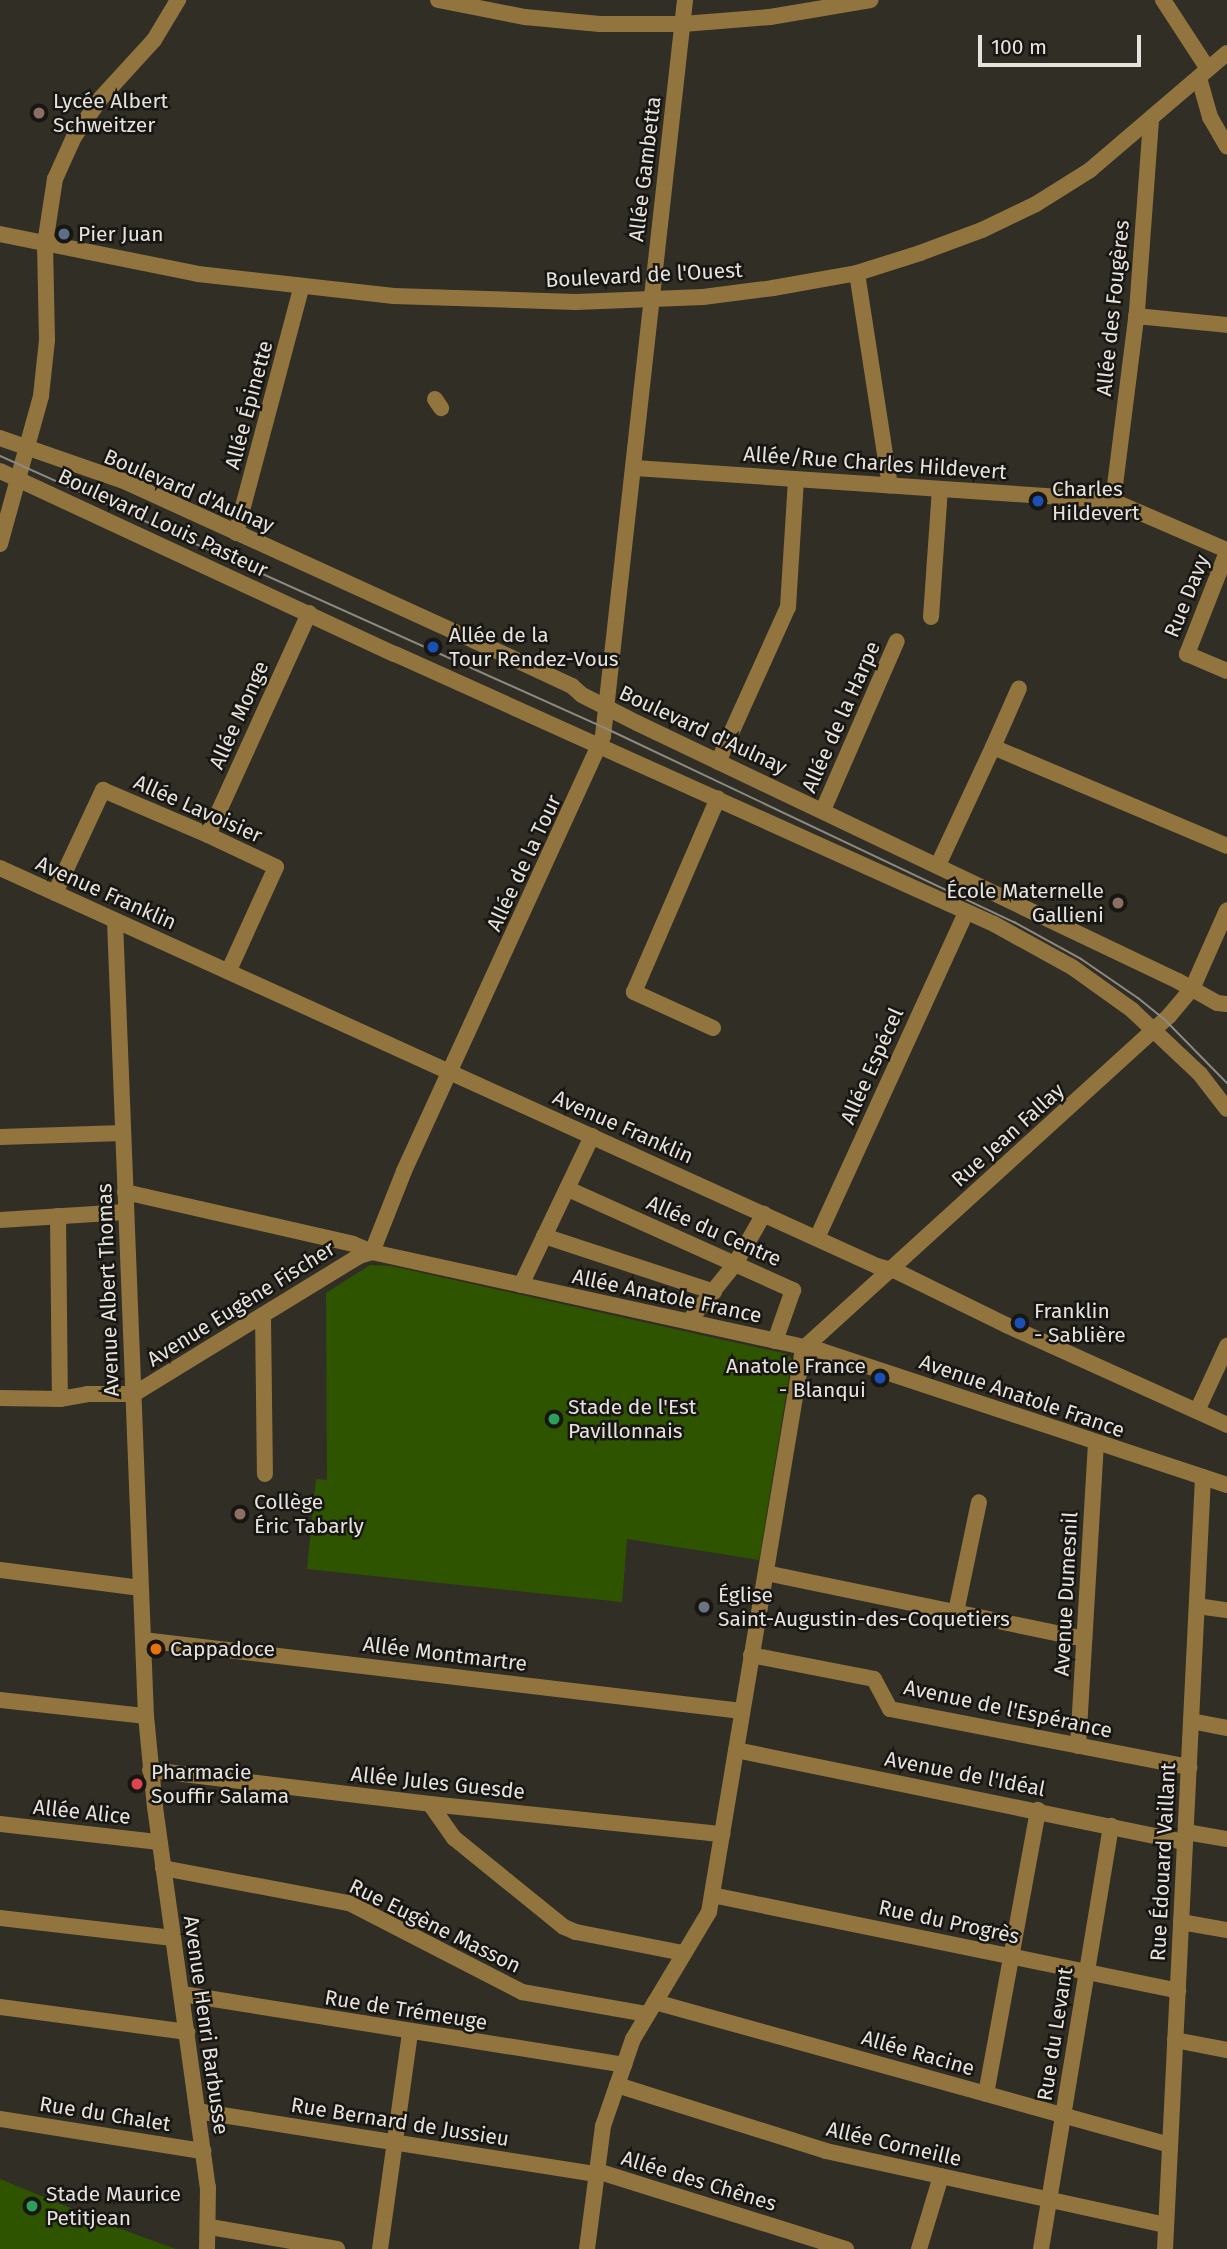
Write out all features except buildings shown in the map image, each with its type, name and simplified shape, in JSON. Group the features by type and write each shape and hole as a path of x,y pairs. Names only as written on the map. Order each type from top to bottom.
{"street":[{"path":"0,544 41,396 47,340 45,244 55,179 74,137 101,98 154,40 178,0"},
{"path":"438,0 476,10 567,22 683,24 770,17 871,0"},
{"name":"Allée Gambetta","path":"635,468 685,0"},
{"path":"1163,0 1203,74 1210,117 1227,148"},
{"name":"Boulevard de l'Ouest","path":"0,234 198,274 301,288 480,301 652,300 773,288 857,273 982,230 1036,204 1090,170 1227,53"},
{"name":"Allée des Fougères","path":"1113,501 1136,316 1151,120"},
{"path":"857,273 890,485"},
{"name":"Allée Épinette","path":"236,533 301,288"},
{"path":"1136,316 1227,325"},
{"name":"Boulevard d'Aulnay","path":"0,438 26,450 126,482 572,686 582,695 608,709 1226,1005"},
{"name":"Allée/Rue Charles Hildevert","path":"635,468 1113,501 1227,551"},
{"name":"Allée de la Tour","path":"372,1252 404,1171 600,745 608,709 635,468"},
{"name":"Boulevard Louis Pasteur","path":"0,471 309,613"},
{"path":"718,762 788,607 796,479"},
{"path":"931,617 940,489"},
{"name":"Rue Davy","path":"1227,551 1187,654 1227,671"},
{"path":"309,613 966,912 1072,967 1154,1030 1200,1074 1227,1109"},
{"name":"Allée Monge","path":"208,835 309,613"},
{"name":"Allée de la Harpe","path":"823,810 897,642"},
{"path":"938,865 1019,688"},
{"path":"993,747 1227,846"},
{"name":"Allée Lavoisier","path":"55,893 103,790 208,835 276,867 229,970"},
{"path":"713,1028 634,992 718,798"},
{"name":"Avenue Franklin","path":"0,868 1227,1425"},
{"name":"Rue Jean Fallay","path":"803,1349 1154,1030 1192,989 1227,910"},
{"name":"Allée Espécel","path":"817,1238 966,912"},
{"name":"Avenue Albert Thomas","path":"115,921 146,1716"},
{"path":"0,1137 123,1133"},
{"path":"521,1285 592,1136"},
{"name":"Allée du Centre","path":"568,1189 793,1290 775,1341"},
{"name":"Allée Anatole France","path":"125,1192 353,1244 372,1252 689,1321 803,1349"},
{"path":"0,1220 126,1212"},
{"path":"689,1321 735,1265 764,1214"},
{"path":"58,1216 60,1399"},
{"path":"544,1236 714,1292"},
{"name":"Avenue Eugène Fischer","path":"134,1394 359,1256 372,1252"},
{"path":"263,1316 265,1474"},
{"path":"1196,1410 1227,1346"},
{"path":"587,2249 603,2126 633,2039 709,1912 803,1349"},
{"name":"Avenue Anatole France","path":"803,1349 822,1351 1096,1444 1227,1485"},
{"path":"0,1398 60,1399 87,1394 134,1394"},
{"name":"Avenue Dumesnil","path":"1078,1746 1096,1444"},
{"name":"Rue Édouard Vaillant","path":"1165,2249 1203,1478"},
{"path":"956,1612 979,1502"},
{"path":"0,1570 141,1588"},
{"path":"766,1573 1084,1639"},
{"path":"1197,1606 1227,1610"},
{"name":"Allée Montmartre","path":"143,1640 742,1711"},
{"name":"Avenue de l'Espérance","path":"751,1655 874,1679 890,1709 1189,1767"},
{"path":"0,1700 146,1716"},
{"name":"Avenue Henri Barbusse","path":"146,1716 159,1842 203,2151 210,2227 207,2249"},
{"path":"1191,1721 1227,1728"},
{"name":"Avenue de l'Idéal","path":"736,1750 1111,1826 1185,1837 1227,1839"},
{"name":"Allée Jules Guesde","path":"150,1770 430,1804 722,1834"},
{"path":"430,1804 454,1838 543,1913 576,1932 683,1953"},
{"path":"986,2094 1038,1810"},
{"name":"Allée Alice","path":"0,1824 159,1842"},
{"name":"Rue du Levant","path":"1041,2249 1111,1826"},
{"name":"Rue Eugène Masson","path":"163,1868 349,1903 522,1992 651,2008"},
{"name":"Rue du Progrès","path":"712,1895 1178,1990"},
{"path":"0,1918 173,1938"},
{"path":"1181,1922 1227,1930"},
{"name":"Rue de Trémeuge","path":"181,1994 410,2033 624,2065"},
{"path":"0,2007 187,2032"},
{"name":"Allée Racine","path":"651,2008 986,2094 1170,2145"},
{"path":"380,2249 410,2033"},
{"path":"1175,2040 1227,2050"},
{"name":"Allée Corneille","path":"617,2085 826,2151 1166,2225"},
{"name":"Rue Bernard de Jussieu","path":"197,2111 596,2172"},
{"name":"Rue du Chalet","path":"0,2119 203,2151"},
{"name":"Allée des Chênes","path":"596,2172 846,2249"},
{"path":"919,2249 941,2176"},
{"path":"210,2227 337,2249"}],"green space":[{"name":"Stade de l'Est Pavillonnais","path":"370,1265 391,1266 787,1354 792,1359 759,1560 627,1539 622,1602 307,1569 316,1479 327,1480 326,1293"},
{"name":"Stade Maurice Petitjean","path":"0,2179 129,2232 176,2249 0,2249"}],"tram line":[{"path":"0,456 605,728 1014,922 1081,959 1138,998 1165,1020 1227,1083"}],"place":[{"name":"Lycée Albert Schweitzer","path":"39,113"},
{"name":"Pier Juan","path":"64,234"},
{"name":"Charles Hildevert","path":"1038,501"},
{"name":"Allée de la Tour Rendez-Vous","path":"433,647"},
{"name":"École Maternelle Gallieni","path":"1118,903"},
{"name":"Franklin - Sablière","path":"1020,1323"},
{"name":"Anatole France - Blanqui","path":"880,1378"},
{"name":"Stade de l'Est Pavillonnais","path":"554,1419"},
{"name":"Collège Éric Tabarly","path":"240,1514"},
{"name":"Église Saint-Augustin-des-Coquetiers","path":"704,1607"},
{"name":"Cappadoce","path":"156,1649"},
{"name":"Pharmacie Souffir Salama","path":"137,1784"},
{"name":"Stade Maurice Petitjean","path":"32,2206"}]}
